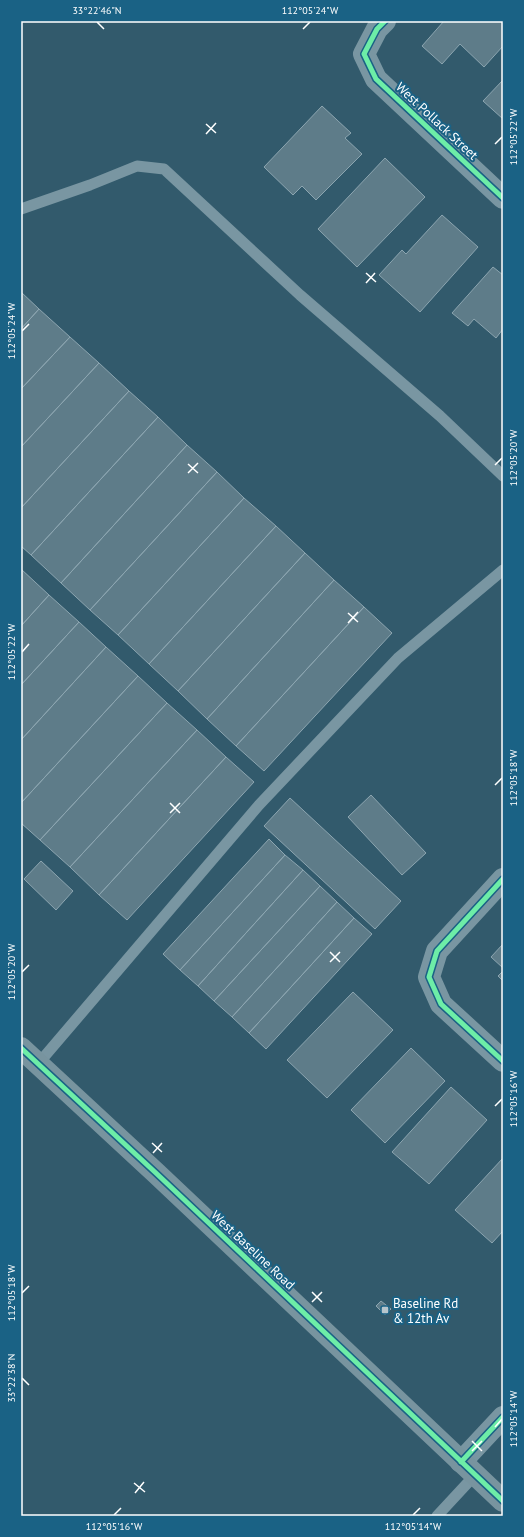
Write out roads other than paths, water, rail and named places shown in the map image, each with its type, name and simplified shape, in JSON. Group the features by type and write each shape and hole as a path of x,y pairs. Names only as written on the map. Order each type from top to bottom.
{"main road":[{"name":"West Baseline Road","path":"21,1048 169,1185 503,1501"}],"street":[{"name":"West Pollack Street","path":"385,21 377,29 364,54 376,79 503,198"},
{"path":"503,879 437,950 428,976 441,1004 503,1061"},
{"path":"468,1469 503,1417"}],"lane":[{"path":"21,208 90,185 137,166 164,170 300,295 440,416 503,476"},
{"path":"38,1064 258,805 398,658 503,570"},
{"path":"437,1516 468,1469"}],"place":[{"name":"Baseline Rd & 12th Av","path":"385,1310"}]}
